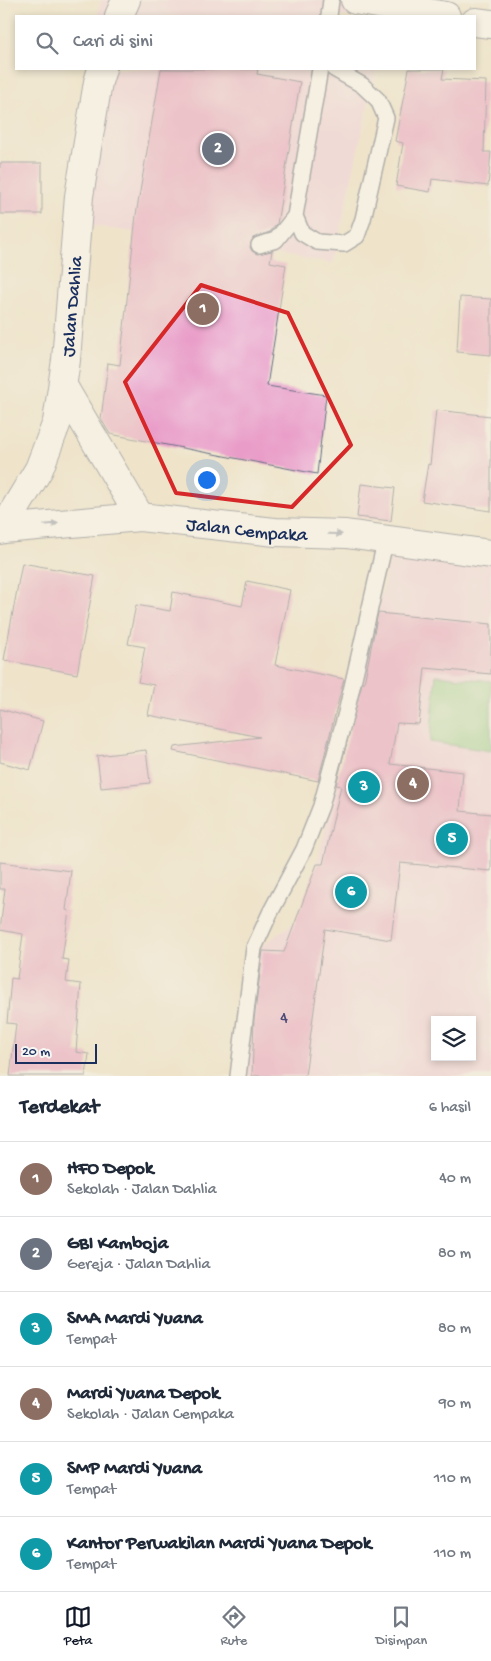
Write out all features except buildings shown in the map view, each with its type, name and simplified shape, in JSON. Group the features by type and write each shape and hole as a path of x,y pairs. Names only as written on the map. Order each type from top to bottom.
{"street":[{"path":"119,15 126,0"},
{"path":"356,0 440,15"},
{"path":"476,22 491,24"},
{"name":"Jalan Dahlia","path":"1,529 39,469 57,422 63,386 79,196 98,82 102,70"},
{"path":"63,386 140,516"},
{"name":"Jalan Cempaka","path":"1,529 140,516 275,532 346,534 386,538 491,554"}],"lane":[{"path":"329,15 331,0"},
{"path":"259,245 276,240 295,216 320,70"},
{"path":"295,216 302,233 317,242 344,244 357,236 363,219 386,118 378,100 362,85 336,70"},
{"path":"238,1076 254,948 304,849 321,806 346,712 386,538"}],"highlighted area":[{"path":"201,285 288,313 351,445 292,507 176,493 125,382"}],"shaded area":[{"path":"101,0 390,0 388,15 98,15"},
{"path":"90,70 376,70 333,263 67,222"},
{"path":"392,550 491,561 491,1076 243,1076 258,949 296,921 317,864"}],"green space":[{"path":"436,675 491,681 491,751 430,742"}],"place":[{"name":"GBI Kamboja","path":"218,149"},
{"name":"HFO Depok","path":"203,309"},
{"name":"Mardi Yuana Depok","path":"413,784"},
{"name":"SMA Mardi Yuana","path":"364,787"},
{"name":"SMP Mardi Yuana","path":"452,839"},
{"name":"Kantor Perwakilan Mardi Yuana Depok","path":"351,892"}]}
